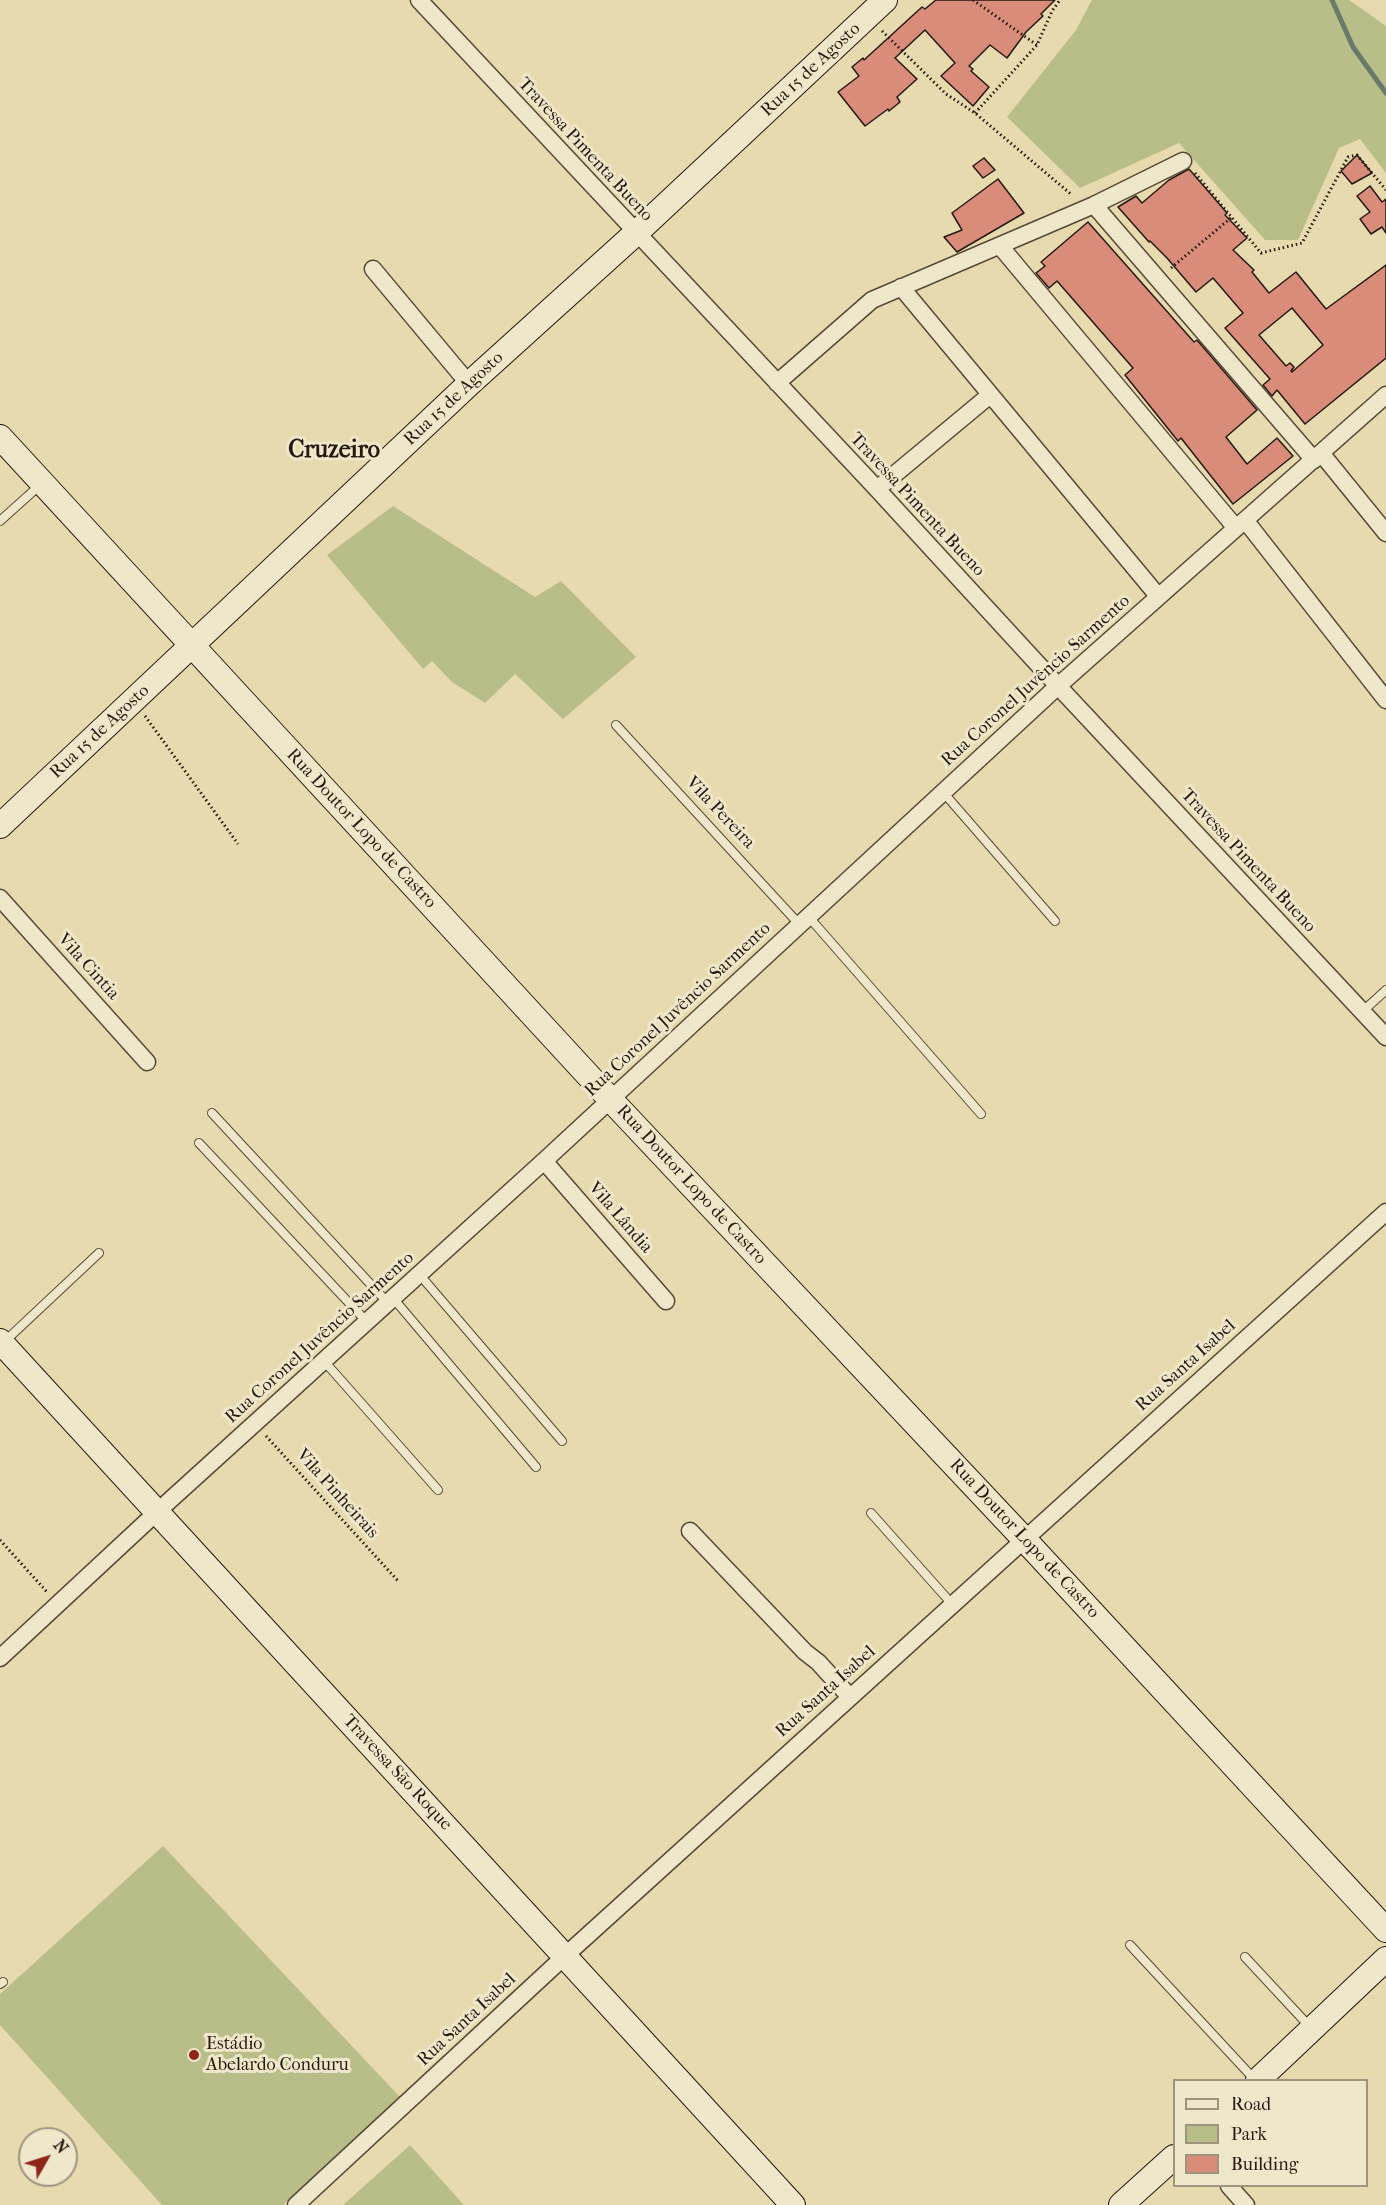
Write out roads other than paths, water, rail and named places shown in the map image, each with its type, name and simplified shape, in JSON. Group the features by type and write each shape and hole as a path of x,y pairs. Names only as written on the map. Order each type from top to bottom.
{"main road":[{"name":"Rua 15 de Agosto","path":"0,826 469,384 636,233 877,8"},
{"name":"Rua Doutor Lopo de Castro","path":"0,437 610,1099 1024,1539 1386,1930"},
{"name":"Travessa São Roque","path":"1,1342 793,2205"},
{"path":"1257,2079 1386,1959"},
{"path":"1121,2205 1173,2158"}],"street":[{"name":"Travessa Pimenta Bueno","path":"419,0 1386,1037"},
{"path":"777,383 872,300 1094,205 1183,161"},
{"path":"1094,205 1386,533"},
{"path":"1000,246 1241,524 1386,700"},
{"path":"373,269 469,384"},
{"path":"901,287 1158,596"},
{"path":"877,489 990,394"},
{"name":"Rua Coronel Juvêncio Sarmento","path":"0,1658 157,1512 544,1161 1058,686 1386,395"},
{"name":"Vila Cintia","path":"0,898 147,1062"},
{"name":"Vila Lândia","path":"544,1161 666,1301"},
{"name":"Rua Santa Isabel","path":"296,2205 566,1955 1386,1212"},
{"path":"690,1531 850,1697"},
{"path":"1231,2187 1246,2205"}],"lane":[{"path":"0,521 43,483"},
{"name":"Vila Pereira","path":"616,725 804,920 981,1114"},
{"path":"943,792 1055,921"},
{"path":"1362,1012 1386,990"},
{"path":"212,1113 391,1300 537,1467"},
{"path":"199,1143 367,1322"},
{"path":"1,1342 99,1253"},
{"path":"419,1274 562,1441"},
{"path":"324,1361 438,1490"},
{"path":"871,1513 952,1605"},
{"path":"1130,1946 1255,2079"},
{"path":"1245,1957 1313,2029"}],"waterway":[{"path":"1332,0 1353,47 1386,93"}],"place":[{"name":"Estádio Abelardo Conduru","path":"194,2055"}],"district":[{"name":"Cruzeiro","path":"334,451"}]}
